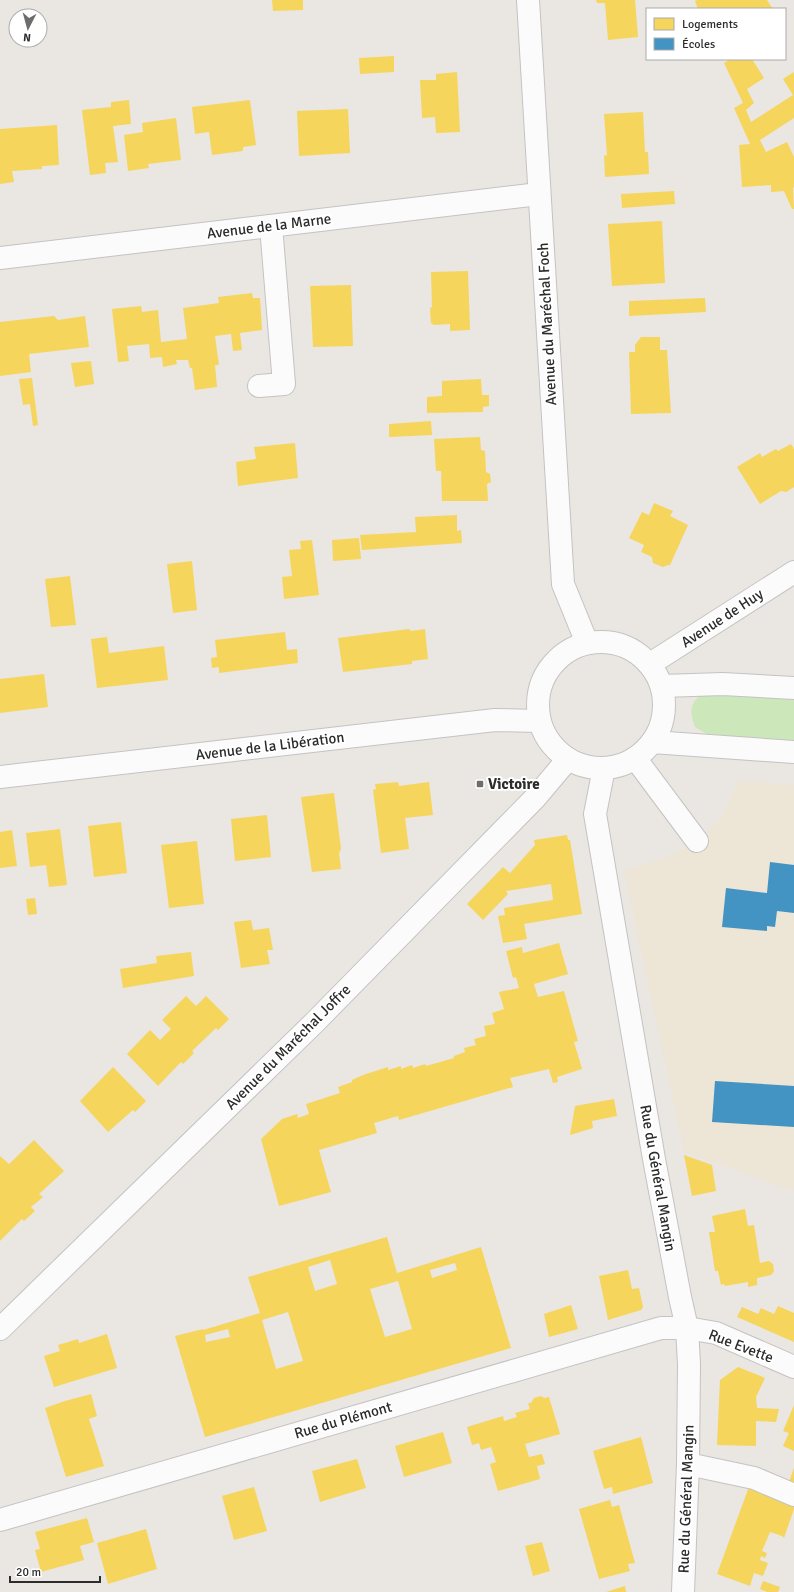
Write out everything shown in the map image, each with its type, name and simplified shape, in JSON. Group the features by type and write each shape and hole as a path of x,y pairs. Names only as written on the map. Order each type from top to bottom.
{"street":[{"name":"Avenue du Maréchal Foch","path":"528,0 563,584 587,643"},
{"name":"Avenue de la Marne","path":"0,258 539,194"},
{"path":"259,386 284,384 271,226"},
{"name":"Avenue de Huy","path":"650,664 794,572"},
{"path":"611,642 632,650 650,664 662,686 664,716 652,742 635,758 620,765 604,768 585,766 568,759 550,742 539,721 538,695 547,672 564,653 587,643 611,642"},
{"path":"662,686 723,684 794,688"},
{"name":"Avenue de la Libération","path":"0,777 495,720 539,721"},
{"path":"652,742 794,752"},
{"path":"635,758 697,841"},
{"name":"Avenue du Maréchal Joffre","path":"0,1329 315,1022 536,797 568,759"},
{"name":"Rue du Général Mangin","path":"604,768 595,814 657,1174 687,1328 689,1364 688,1464 683,1592"},
{"name":"Rue du Plémont","path":"0,1520 661,1328 687,1328"},
{"name":"Rue Evette","path":"687,1328 716,1333 794,1367"},
{"path":"688,1464 754,1478 794,1495"}],"shaded area":[{"path":"739,781 794,785 794,1191 684,1152 624,871 665,858 697,841 721,818"}],"green space":[{"path":"705,692 794,696 794,741 707,734 695,727 691,712 693,703"}],"building: Logements":[{"path":"272,0 303,0 303,10 273,11"},
{"path":"596,0 635,0 638,37 608,40 605,3 597,3"},
{"path":"767,0 772,8 698,8 695,1"},
{"path":"394,56 394,72 360,74 359,58"},
{"path":"729,60 753,60 764,78 747,89 754,103 746,110 751,122 793,95 783,79 794,72 794,118 760,140 766,152 787,142 794,157 794,209 792,209 784,191 771,192 771,185 742,187 739,145 750,144 734,108 743,103 724,63"},
{"path":"457,72 460,132 436,133 435,117 422,118 420,80 436,80 436,74"},
{"path":"129,100 131,124 113,126 118,162 105,163 106,173 90,175 82,110 111,107 111,102"},
{"path":"250,100 256,145 243,147 243,151 212,155 209,132 195,134 192,107"},
{"path":"348,109 350,153 299,156 297,111"},
{"path":"643,112 645,152 648,152 649,174 605,177 604,155 607,156 604,114"},
{"path":"176,118 181,160 148,164 149,168 128,171 124,135 143,132 142,123"},
{"path":"57,125 59,165 42,166 42,169 12,171 14,182 0,184 0,129"},
{"path":"674,191 675,204 622,208 621,194"},
{"path":"662,221 665,283 612,286 608,224"},
{"path":"468,271 470,330 450,331 450,324 434,325 431,323 431,272"},
{"path":"351,285 353,346 313,347 310,286"},
{"path":"252,293 253,298 260,298 262,330 240,333 242,350 233,351 231,334 215,336 219,365 215,365 217,387 195,390 192,368 190,368 188,360 176,360 177,364 163,367 162,357 150,358 149,344 127,346 129,361 118,362 112,309 141,306 142,312 158,310 161,342 187,339 183,308 219,303 218,297"},
{"path":"705,298 706,312 629,316 629,301"},
{"path":"54,316 58,320 85,316 89,347 29,354 31,372 0,376 0,322"},
{"path":"641,337 660,337 660,350 667,350 671,413 631,414 629,352 635,352 635,345"},
{"path":"91,361 94,384 75,387 71,363"},
{"path":"32,378 38,425 33,426 30,404 23,405 19,379"},
{"path":"481,379 482,395 489,395 489,406 483,407 483,412 427,413 427,397 442,396 442,381"},
{"path":"431,421 432,435 389,437 389,424"},
{"path":"480,437 481,450 485,451 486,472 490,474 491,482 487,484 488,501 442,501 441,471 436,471 434,439"},
{"path":"295,443 298,478 238,486 236,462 256,459 254,447"},
{"path":"791,444 794,449 794,487 786,492 781,491 760,504 737,467 760,453 762,457 776,449 778,451"},
{"path":"654,503 673,511 670,516 688,525 670,565 663,567 653,563 652,557 641,552 644,545 629,538 642,512 649,515"},
{"path":"457,515 457,531 461,530 462,543 362,550 360,535 416,532 415,517"},
{"path":"359,538 361,559 333,561 332,540"},
{"path":"312,540 319,595 284,599 282,577 292,576 289,550 301,549 300,541"},
{"path":"192,561 197,610 173,613 167,564"},
{"path":"70,576 76,625 51,627 45,579"},
{"path":"409,629 411,631 425,629 428,659 412,661 412,664 343,672 338,638"},
{"path":"285,632 287,650 297,649 298,663 219,673 219,667 212,668 211,658 217,657 215,640"},
{"path":"107,637 109,653 164,646 168,680 97,688 91,639"},
{"path":"44,674 48,707 0,713 0,679"},
{"path":"398,782 399,786 429,782 433,815 405,818 409,849 381,853 373,790 376,789 375,784"},
{"path":"334,793 341,849 339,853 341,869 312,872 301,797"},
{"path":"267,815 271,857 235,861 231,819"},
{"path":"121,822 127,873 94,877 88,826"},
{"path":"60,829 67,885 49,887 46,865 30,867 26,833"},
{"path":"12,830 17,866 0,868 0,832"},
{"path":"567,835 568,840 570,840 582,914 524,924 527,939 503,943 498,916 505,915 504,908 553,900 551,884 506,891 508,894 483,920 467,904 503,867 510,873 535,845 534,840"},
{"path":"197,841 204,904 169,908 161,845"},
{"path":"35,898 37,914 28,915 26,899"},
{"path":"251,920 253,930 269,928 273,950 267,950 270,964 241,968 234,922"},
{"path":"559,943 568,974 534,984 538,997 564,991 578,1041 574,1042 582,1069 557,1077 558,1082 553,1083 549,1069 510,1078 513,1087 399,1120 398,1116 374,1123 377,1133 319,1150 331,1192 279,1206 261,1139 282,1119 297,1114 298,1118 309,1114 306,1104 340,1093 338,1087 352,1082 352,1080 363,1075 388,1067 388,1070 401,1066 401,1069 412,1065 413,1068 425,1064 426,1066 454,1058 454,1056 465,1052 464,1048 476,1045 474,1039 486,1036 484,1026 495,1024 492,1013 504,1009 499,992 519,988 516,977 513,978 506,951 522,947 523,953"},
{"path":"191,952 194,976 123,988 120,969 157,963 156,956"},
{"path":"186,996 196,1006 206,996 229,1019 218,1030 216,1028 192,1051 194,1053 183,1064 181,1062 158,1086 127,1054 150,1030 160,1040 171,1029 162,1020"},
{"path":"113,1067 146,1101 135,1112 133,1110 108,1132 80,1101"},
{"path":"614,1099 617,1116 592,1121 593,1128 570,1135 575,1106"},
{"path":"34,1140 64,1171 39,1194 43,1197 31,1207 35,1211 24,1221 22,1219 0,1241 0,1156 9,1164"},
{"path":"684,1155 712,1165 716,1191 692,1196"},
{"path":"745,1209 748,1226 754,1225 760,1263 769,1261 773,1264 774,1271 771,1275 757,1278 757,1285 748,1287 748,1282 725,1286 724,1284 721,1285 718,1271 715,1271 709,1232 715,1232 712,1216"},
{"path":"387,1237 397,1273 481,1247 511,1348 205,1437 175,1336 203,1330 260,1313 248,1277","holes":["330,1260 337,1284 315,1291 308,1267","455,1263 457,1270 432,1278 430,1270","398,1281 412,1329 385,1337 370,1289","288,1312 303,1361 276,1369 262,1320","228,1329 230,1337 206,1342 205,1335"]},
{"path":"628,1270 632,1289 639,1288 643,1307 641,1310 608,1320 599,1276"},
{"path":"571,1305 578,1329 549,1337 544,1314"},
{"path":"778,1306 794,1313 794,1342 737,1317 742,1307 758,1314 761,1308 774,1314"},
{"path":"107,1334 117,1368 54,1387 44,1356 60,1351 58,1345 78,1339 79,1343"},
{"path":"738,1367 765,1378 756,1397 757,1408 779,1409 776,1422 756,1421 756,1446 717,1445 720,1380"},
{"path":"91,1394 97,1416 89,1419 104,1466 66,1477 45,1408"},
{"path":"541,1396 544,1398 549,1397 560,1434 525,1444 529,1457 542,1454 545,1464 537,1466 540,1479 498,1491 490,1464 496,1462 491,1447 481,1450 479,1443 472,1445 467,1427 503,1416 504,1421 517,1417 515,1413 530,1409 528,1403 531,1403 534,1398"},
{"path":"794,1405 794,1451 783,1446 789,1433 783,1431"},
{"path":"443,1432 452,1463 404,1477 395,1446"},
{"path":"641,1437 653,1483 613,1494 612,1487 604,1489 593,1451"},
{"path":"357,1459 366,1488 320,1502 312,1471"},
{"path":"794,1468 794,1490 787,1487"},
{"path":"750,1484 794,1500 794,1509 784,1538 770,1532 762,1551 767,1553 765,1558 761,1556 760,1560 768,1563 763,1576 754,1573 750,1586 717,1574"},
{"path":"254,1487 267,1531 234,1540 222,1496"},
{"path":"610,1500 612,1507 619,1505 635,1563 628,1564 630,1571 599,1579 579,1509"},
{"path":"87,1518 94,1542 80,1546 84,1560 41,1572 35,1550 40,1549 35,1532"},
{"path":"146,1529 157,1569 108,1584 97,1543"},
{"path":"542,1542 550,1571 533,1576 525,1546"},
{"path":"763,1581 780,1587 778,1592 767,1592 760,1589"},
{"path":"625,1586 626,1592 606,1592"}],"building: Écoles":[{"path":"770,862 794,865 794,913 777,911 775,927 767,926 767,931 722,927 726,888 767,893"},
{"path":"715,1081 794,1086 794,1127 712,1122"}],"place":[{"name":"Victoire","path":"480,784"}]}
